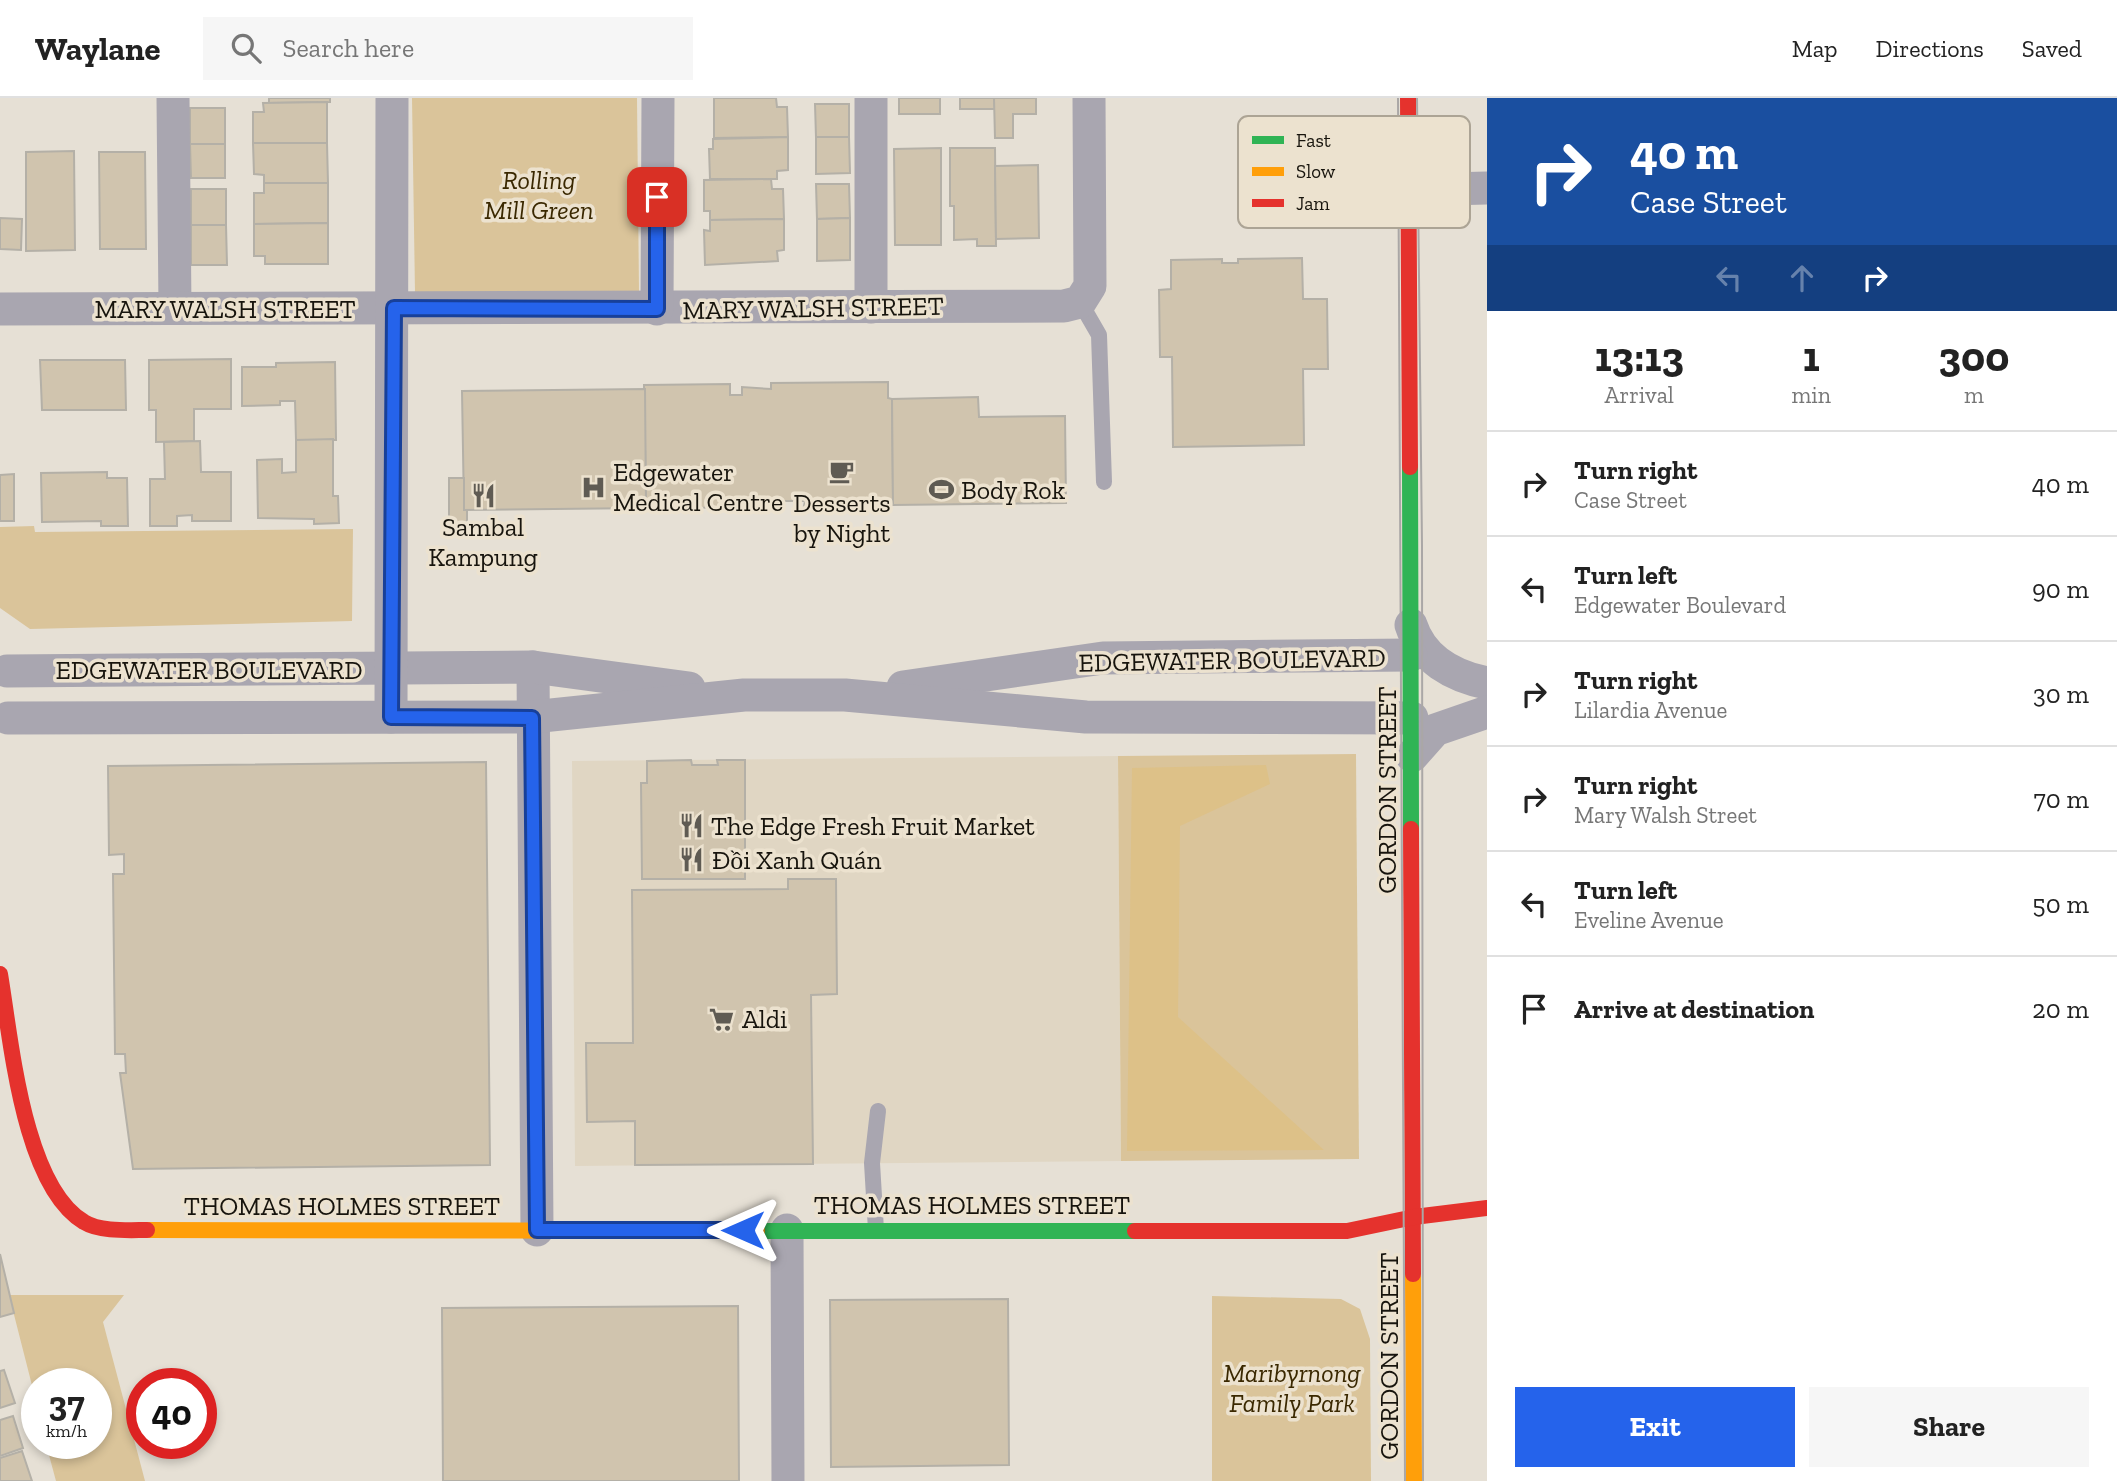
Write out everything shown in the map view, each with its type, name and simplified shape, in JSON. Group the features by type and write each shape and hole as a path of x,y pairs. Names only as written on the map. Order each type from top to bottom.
{"street":[{"path":"173,98 175,309"},
{"path":"391,717 394,308 392,98"},
{"path":"657,309 658,98"},
{"path":"871,98 871,307"},
{"path":"1080,302 1090,286 1089,98"},
{"name":"GORDON STREET","path":"1408,98 1408,116"},
{"name":"GORDON STREET","path":"1409,228 1414,1481"},
{"name":"MARY WALSH STREET","path":"0,309 657,309 1063,306 1080,302"},
{"path":"1411,640 1416,640 1449,670 1487,683"},
{"name":"EDGEWATER BOULEVARD","path":"845,695 1103,658 1411,640"},
{"path":"4,664 12,695 4,725"},
{"name":"EDGEWATER BOULEVARD","path":"4,664 391,669 533,667 744,695"},
{"path":"533,667 537,1230"},
{"name":"EDGEWATER BOULEVARD","path":"4,725 391,717 532,718 744,695 845,695 1086,717 1412,718"},
{"path":"1412,756 1435,730 1487,712"},
{"name":"THOMAS HOLMES STREET","path":"0,974 32,1146 53,1196 85,1223 139,1230 1347,1231 1414,1217 1487,1208"},
{"path":"787,1230 788,1481"}],"lane":[{"path":"1080,302 1100,335 1104,482"},
{"path":"876,1230 872,1163 878,1111"}],"shaded area":[{"path":"1118,756 1121,1161 575,1166 572,761"},
{"path":"1266,765 1270,784 1180,826 1178,1017 1324,1150 1127,1151 1132,768"}],"green space":[{"name":"Rolling Mill Green","path":"412,98 637,98 639,291 415,293"},
{"path":"34,526 35,532 353,529 352,621 30,629 0,608 0,527"},
{"path":"1356,754 1359,1159 1121,1161 1118,756"},
{"path":"9,1295 124,1295 103,1322 126,1409 126,1459 139,1459 145,1481 56,1481 50,1459 112,1459 112,1368 28,1368"},
{"name":"Maribyrnong Family Park","path":"1212,1296 1341,1299 1360,1309 1370,1339 1371,1481 1212,1481"}],"building":[{"path":"269,98 330,98 330,102 269,103"},
{"path":"714,98 776,98 777,107 787,107 788,137 714,138"},
{"path":"899,98 940,98 940,114 899,114"},
{"path":"960,98 994,98 995,109 960,109"},
{"path":"994,98 1036,98 1036,114 1013,114 1013,138 995,138"},
{"path":"327,102 327,143 253,143 253,112 264,112 263,103"},
{"path":"815,104 849,104 849,137 816,137"},
{"path":"190,108 225,108 225,144 190,144"},
{"path":"788,137 788,170 777,171 777,179 710,179 709,149 713,149 713,139"},
{"path":"816,137 849,137 850,173 816,174"},
{"path":"253,143 327,143 328,183 264,183 264,175 254,174"},
{"path":"190,144 225,144 225,178 191,178"},
{"path":"941,148 941,245 895,245 894,149"},
{"path":"950,148 995,148 996,246 977,246 977,239 954,240 954,206 950,206"},
{"path":"74,151 75,250 26,251 26,152"},
{"path":"99,152 145,152 146,249 100,249"},
{"path":"1038,165 1039,238 996,239 995,166"},
{"path":"771,179 772,189 783,189 784,219 710,220 710,211 704,211 704,180"},
{"path":"264,183 328,183 328,223 254,224 254,193 264,193"},
{"path":"816,184 849,184 850,218 817,219"},
{"path":"191,189 226,189 226,225 191,225"},
{"path":"0,218 22,219 21,250 0,249"},
{"path":"850,218 850,260 817,261 817,219"},
{"path":"784,219 784,250 777,251 778,261 705,265 704,230 710,231 710,220"},
{"path":"328,223 328,264 265,264 265,256 254,256 254,224"},
{"path":"191,225 226,225 227,265 191,265"},
{"path":"1302,258 1303,299 1327,299 1328,369 1303,369 1304,445 1173,447 1172,357 1160,357 1159,290 1171,289 1171,260 1222,259 1222,263 1238,263 1238,259"},
{"path":"231,359 231,409 194,409 194,441 156,442 156,410 149,410 149,360"},
{"path":"40,360 125,360 126,410 42,410"},
{"path":"335,362 336,440 296,440 295,401 280,401 280,405 242,406 242,367 276,367 276,363"},
{"path":"888,382 888,398 892,399 893,500 873,501 873,505 804,506 805,501 761,501 761,506 694,508 694,503 646,503 644,385 730,384 730,395 742,395 742,387 771,389 771,383"},
{"path":"645,389 646,508 464,510 462,391"},
{"path":"978,397 979,417 1065,416 1066,503 893,505 892,399"},
{"path":"333,439 333,496 338,496 339,523 314,524 314,519 258,518 257,460 282,459 282,473 296,472 296,440"},
{"path":"200,441 201,472 231,472 231,521 192,521 192,515 177,516 177,526 150,526 150,479 165,479 164,442"},
{"path":"107,472 107,478 127,478 128,526 101,526 101,521 42,522 41,473"},
{"path":"14,474 14,521 0,521 0,475"},
{"path":"449,478 464,478 464,510 467,510 467,523 449,524"},
{"path":"691,760 692,765 718,765 717,760 745,760 745,879 642,879 641,783 647,783 647,761"},
{"path":"486,762 490,1165 133,1169 120,1073 126,1073 125,1054 115,1054 113,874 124,874 124,854 109,855 108,766"},
{"name":"Aldi","path":"788,879 836,879 837,994 811,995 813,1164 635,1165 635,1121 587,1122 586,1043 633,1043 632,890 788,889"},
{"path":"0,1254 14,1313 0,1317"},
{"path":"1008,1299 1009,1465 831,1467 830,1300"},
{"path":"738,1306 739,1481 443,1481 442,1308"},
{"path":"4,1370 15,1403 0,1408 0,1371"},
{"path":"13,1416 21,1449 0,1456 0,1420"},
{"path":"21,1451 21,1459 25,1459 32,1481 0,1481 0,1458"}],"tram line":[{"path":"1398,98 1398,116"},
{"path":"1417,98 1417,116"},
{"path":"1399,228 1405,1481"},
{"path":"1418,228 1422,545 1423,1481"}],"traffic: fast":[{"path":"1410,467 1411,829"},
{"path":"757,1231 1135,1231"}],"traffic: slow":[{"path":"147,1230 757,1231"},
{"path":"1413,1274 1414,1481"}],"traffic: jam":[{"path":"1408,98 1408,116"},
{"path":"1409,228 1410,467"},
{"path":"1411,829 1413,1274"},
{"path":"0,974 23,1109 47,1177 63,1204 84,1222 106,1229 147,1230"},
{"path":"1135,1231 1347,1231 1414,1217 1487,1208"}],"place":[{"name":"Desserts by Night","path":"842,471"},
{"name":"Edgewater Medical Centre","path":"593,487"},
{"name":"Body Rok","path":"941,490"},
{"name":"Sambal Kampung","path":"483,495"},
{"name":"The Edge Fresh Fruit Market","path":"691,826"},
{"name":"Đồi Xanh Quán","path":"692,860"},
{"name":"Aldi","path":"722,1019"}],"route":[{"path":"657,197 657,309 394,308 391,717 532,718 537,1230 743,1230"}]}
